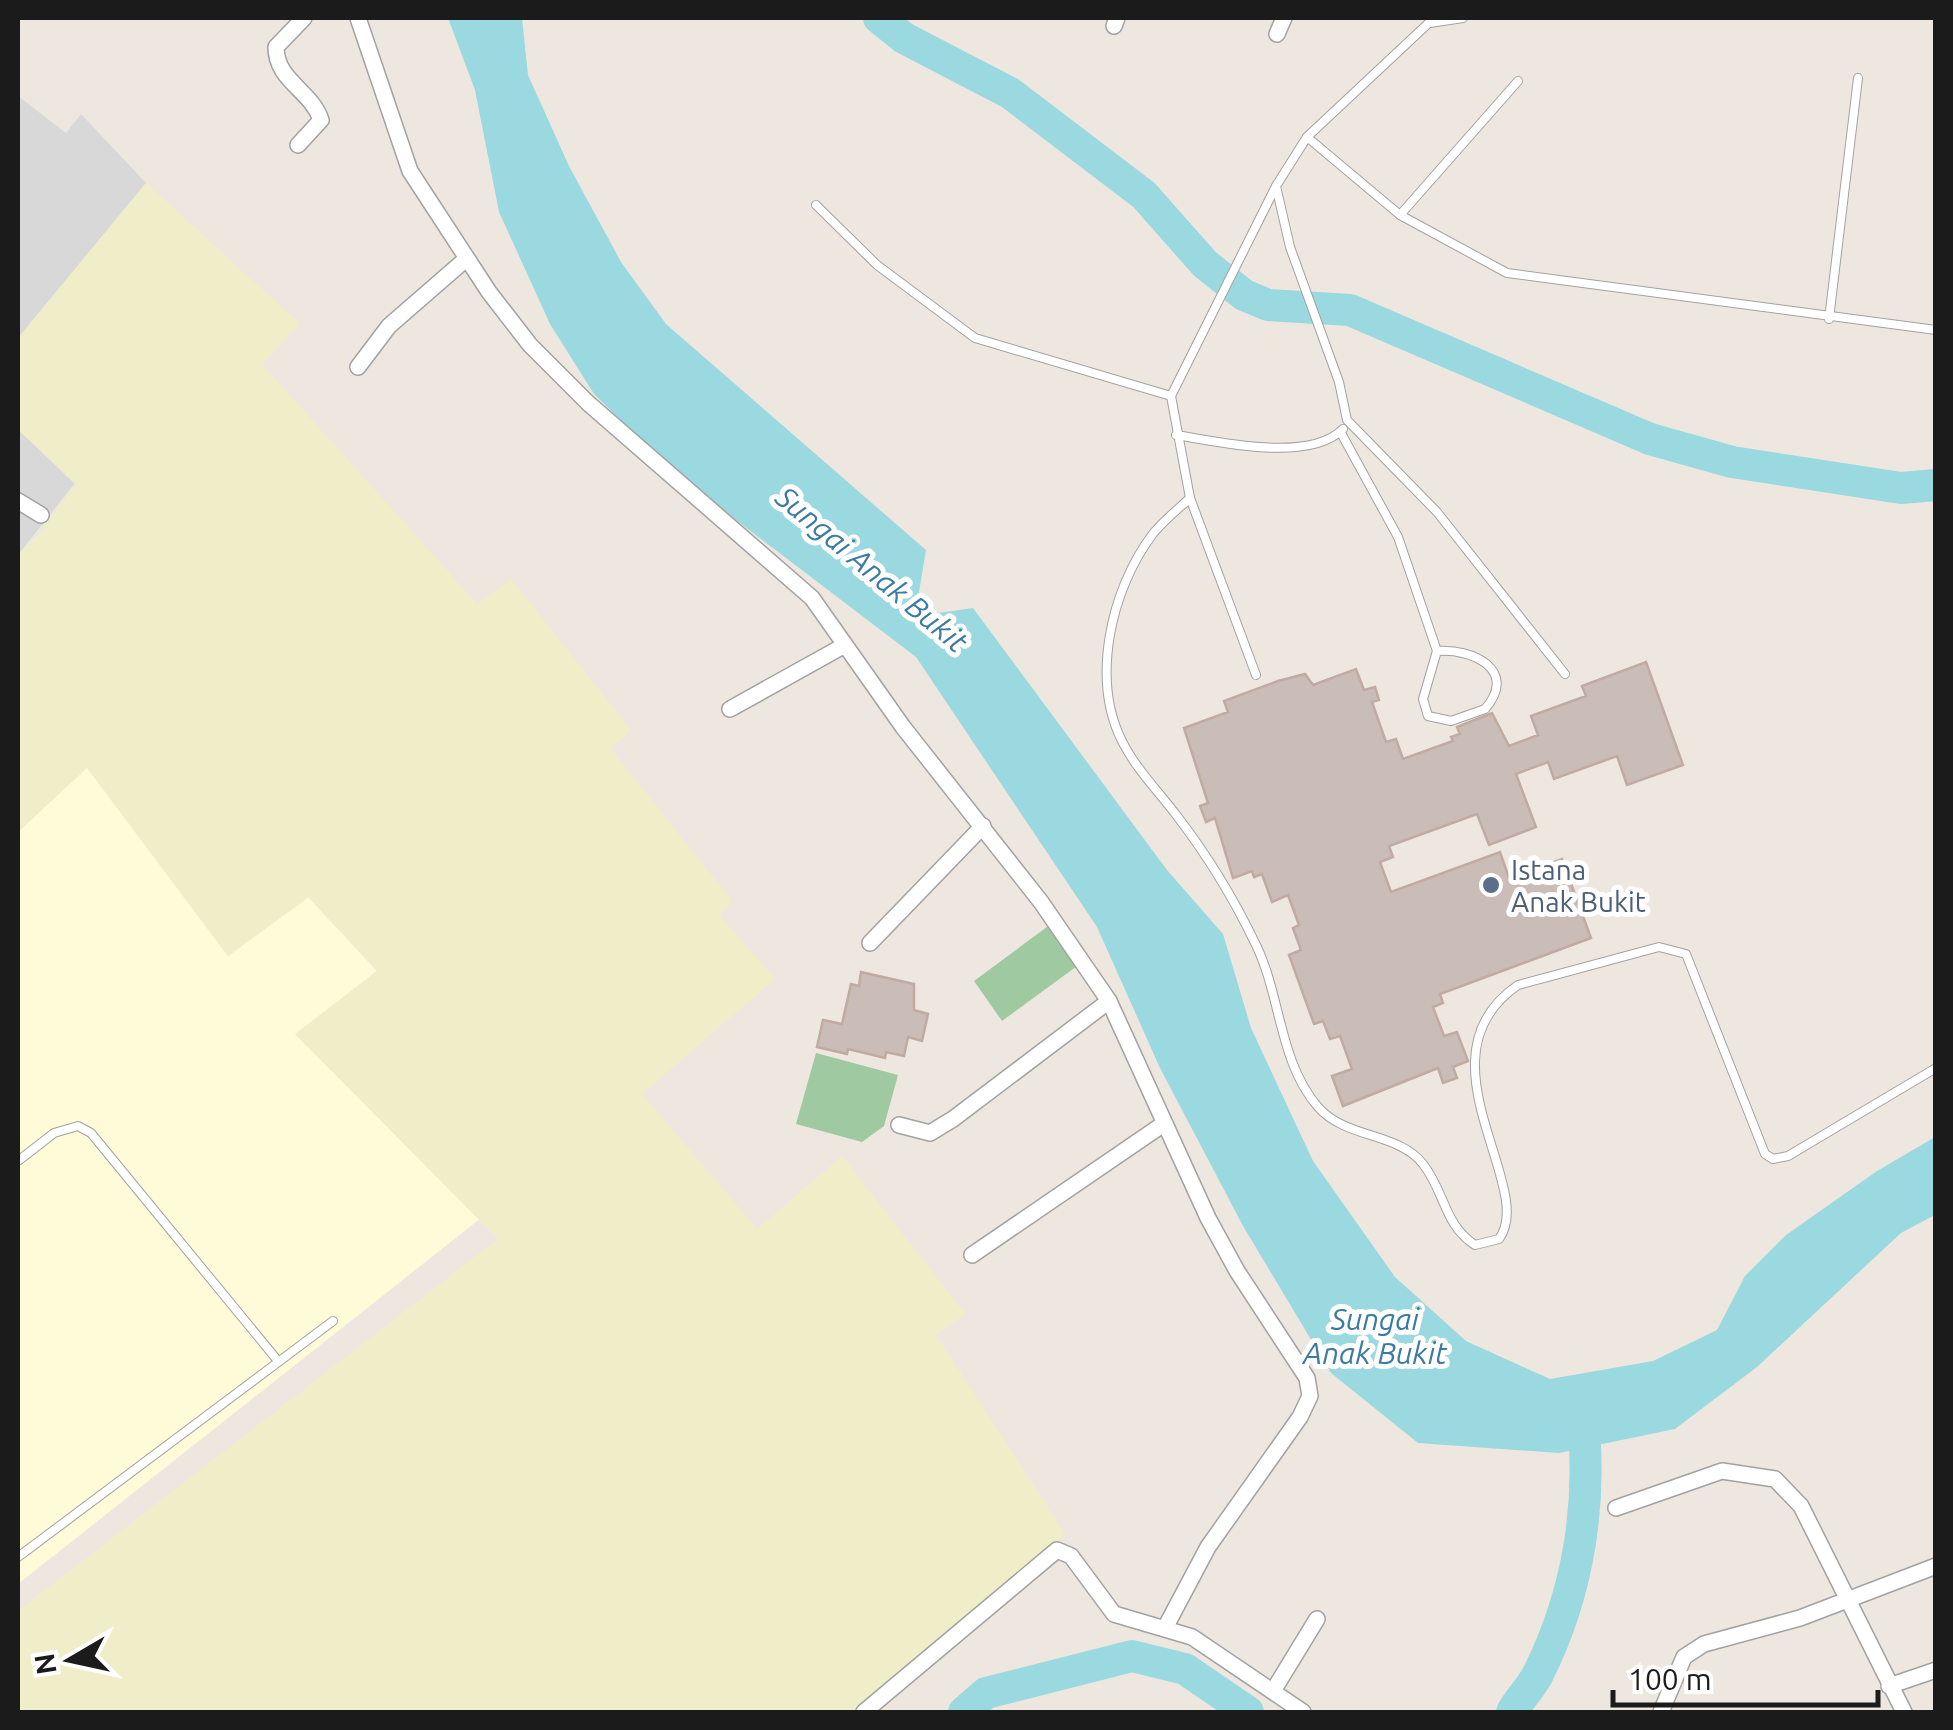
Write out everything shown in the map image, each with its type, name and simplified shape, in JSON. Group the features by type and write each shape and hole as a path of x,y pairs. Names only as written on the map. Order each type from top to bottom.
{"street":[{"path":"298,145 321,120 304,93 283,75 276,47 304,18"},
{"path":"358,18 410,170 466,259 530,345 601,414 812,598 1109,1001 1162,1125 1237,1272 1307,1378 1310,1396 1300,1417 1208,1548 1165,1628"},
{"path":"358,366 389,326 466,259"},
{"path":"18,501 41,516"},
{"path":"730,708 844,645"},
{"path":"870,943 983,826"},
{"path":"899,1125 930,1133 954,1120 1109,1001"},
{"path":"972,1255 1162,1125"},
{"path":"1616,1508 1722,1471 1774,1479 1801,1506 1904,1712"},
{"path":"864,1712 1057,1550 1070,1556 1114,1614 1192,1638 1303,1712"},
{"path":"1662,1712 1684,1657 1704,1644 1846,1601 1936,1566"},
{"path":"1273,1691 1318,1619"},
{"path":"1888,1686 1936,1670"}],"lane":[{"path":"1256,675 1190,498 1171,396 1276,186 1307,137 1432,20 1463,18"},
{"path":"1830,319 1858,78"},
{"path":"1400,216 1518,82"},
{"path":"1307,137 1400,216 1507,273 1830,319 1936,330"},
{"path":"1276,186 1300,272 1339,382 1347,420 1437,512 1565,674"},
{"path":"816,205 877,266 974,338 1171,396"},
{"path":"1176,435 1254,448 1294,446 1341,433 1347,420"},
{"path":"1341,433 1398,537 1438,651 1423,699 1428,716 1451,721 1485,709 1495,689 1492,671 1483,658 1467,650 1438,651"},
{"path":"1190,498 1153,534 1126,577 1114,609 1108,673 1110,706 1121,740 1193,838 1258,948 1281,1032 1319,1108 1354,1132 1407,1149 1423,1164 1454,1230 1475,1245 1500,1240 1510,1213 1475,1075 1481,1031 1508,992 1518,985 1659,947 1686,954 1765,1154 1773,1160 1788,1156 1936,1068"},
{"path":"18,1161 63,1128 78,1126 90,1133 278,1361"},
{"path":"18,1558 333,1320"}],"shaded area":[{"path":"18,96 66,133 81,114 146,183 18,338"},
{"path":"18,430 75,483 18,555"},
{"path":"87,767 228,956 308,897 377,971 296,1035 481,1218 18,1584 18,832"}],"green space":[{"path":"146,183 300,324 262,364 477,604 511,579 631,730 610,748 732,901 719,915 775,979 642,1094 757,1229 842,1156 965,1314 936,1335 1065,1534 876,1695 890,1712 18,1712 18,1611 498,1239 295,1034 377,971 309,897 228,956 87,768 18,832 18,555 40,533 75,484 18,429 18,338"},
{"path":"1059,918 1088,958 1002,1021 974,981"},
{"path":"816,1053 898,1075 884,1126 862,1142 796,1124"}],"water":[{"name":"Sungai Anak Bukit","path":"448,18 522,18 528,75 569,166 621,262 666,324 926,550 919,592 938,613 973,608 1167,870 1223,934 1251,1028 1313,1161 1395,1277 1466,1341 1550,1379 1653,1361 1717,1330 1745,1276 1786,1235 1877,1171 1935,1137 1935,1215 1901,1233 1757,1367 1675,1429 1559,1453 1418,1443 1331,1373 1243,1226 1160,1068 1097,927 916,657 677,475 594,394 550,324 499,212 475,90"}],"building":[{"name":"Istana Anak Bukit","path":"1646,662 1683,765 1627,785 1617,756 1554,779 1548,762 1516,774 1536,827 1489,845 1477,814 1389,846 1393,857 1380,862 1391,892 1500,852 1509,878 1562,859 1591,938 1440,994 1443,1003 1433,1007 1444,1036 1457,1032 1468,1061 1453,1067 1457,1078 1443,1083 1438,1068 1343,1106 1332,1076 1352,1069 1340,1036 1330,1039 1323,1021 1314,1024 1289,955 1301,950 1293,928 1299,925 1288,895 1272,902 1262,874 1254,877 1252,871 1233,878 1215,818 1206,822 1200,806 1208,803 1184,728 1228,712 1224,701 1278,681 1305,674 1313,685 1356,669 1364,690 1375,687 1379,700 1372,702 1386,742 1396,739 1403,759 1453,741 1451,737 1460,734 1457,727 1492,713 1509,746 1538,735 1531,716 1586,696 1582,686"},
{"path":"861,972 914,984 914,1010 928,1014 922,1041 908,1037 904,1056 886,1052 885,1058 817,1047 823,1020 842,1024 851,984 859,986"}],"waterway":[{"path":"879,18 904,38 1010,93 1144,195 1205,264 1244,295 1268,305 1350,310 1650,439 1732,462 1901,488 1936,485"},
{"path":"1512,1712 1538,1674 1573,1578 1586,1478 1582,1410"},
{"path":"964,1712 986,1693 1132,1656 1185,1669 1248,1712"}],"place":[{"name":"Istana Anak Bukit","path":"1491,885"}]}
